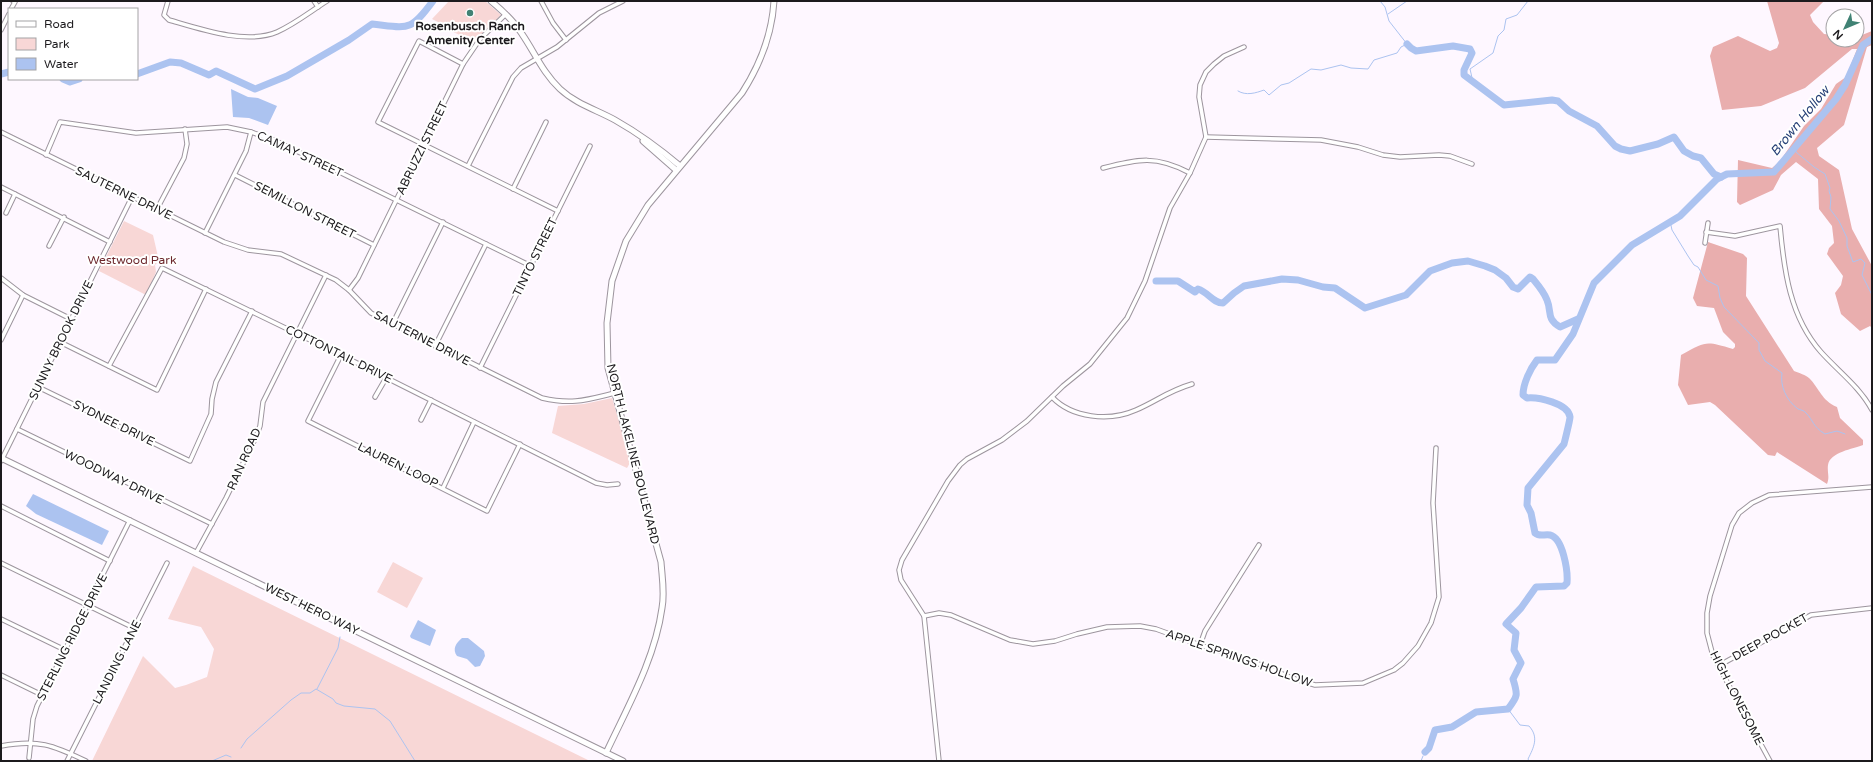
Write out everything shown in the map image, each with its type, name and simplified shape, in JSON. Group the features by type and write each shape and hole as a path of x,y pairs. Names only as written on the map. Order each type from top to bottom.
{"street":[{"path":"168,1 165,11 166,18 235,36 256,36 276,32 285,28 327,1"},
{"path":"314,1 318,7"},
{"path":"491,1 506,14 522,33 547,76 571,98 614,120 654,145 680,166"},
{"path":"541,1 553,23 566,40"},
{"path":"468,166 513,77 521,68 566,40 599,13 623,1"},
{"name":"NORTH LAKELINE BOULEVARD","path":"606,752 653,652 663,607 661,562 608,368 607,323 612,281 626,240 641,215 676,170 742,93 756,70 768,37 774,1"},
{"name":"ABRUZZI STREET","path":"349,290 358,278 463,64 480,39 506,14"},
{"path":"1,30 8,16"},
{"path":"463,64 419,42 378,122 558,211"},
{"path":"939,761 924,616 900,580 899,570 902,560 948,481 967,459 1002,440 1027,421 1062,386 1090,364 1108,343 1134,307 1145,282 1170,208 1190,173 1206,137 1199,98 1200,85 1206,72 1214,64 1224,56 1244,47"},
{"name":"CAMAY STREET","path":"46,154 60,122 136,133 227,127 251,132 274,140 531,266"},
{"path":"513,189 546,122"},
{"path":"157,209 184,158 187,144 185,129"},
{"name":"SAUTERNE DRIVE","path":"1,132 224,242 248,250 281,254 326,275 336,280 349,290 372,313 392,325 542,398 555,401 579,402 615,393"},
{"path":"205,233 246,151 251,132"},
{"path":"639,136 676,170"},
{"path":"1206,137 1334,141 1378,154 1400,157 1439,154 1450,156 1472,164"},
{"name":"TINTO STREET","path":"480,368 590,146"},
{"path":"1103,168 1136,160 1153,160 1175,166 1190,173"},
{"name":"SEMILLON STREET","path":"235,175 374,245"},
{"path":"1,187 110,242"},
{"path":"6,213 15,194"},
{"name":"SUNNY BROOK DRIVE","path":"1,459 132,197"},
{"path":"49,246 64,218"},
{"path":"392,325 443,222"},
{"path":"1704,243 1708,222"},
{"path":"1706,232 1735,236 1780,226 1783,256 1789,289 1801,322 1813,342 1861,393 1872,410"},
{"path":"435,346 486,244"},
{"name":"COTTONTAIL DRIVE","path":"109,366 162,268 297,333 596,483 607,485 618,484"},
{"name":"RAN ROAD","path":"196,552 212,524 255,439 260,426 263,402 326,275"},
{"path":"1,278 23,295 71,319"},
{"path":"60,342 157,390 206,289"},
{"path":"1,340 23,295"},
{"name":"SYDNEE DRIVE","path":"38,387 190,461 211,414 212,399 216,382 252,311"},
{"name":"LAUREN LOOP","path":"341,355 308,421 487,511 520,444"},
{"path":"376,397 386,378"},
{"path":"1052,396 1064,407 1074,412 1109,416 1136,410 1170,391 1192,384"},
{"path":"421,420 431,400"},
{"path":"443,488 474,422"},
{"name":"WOODWAY DRIVE","path":"17,429 212,524"},
{"name":"APPLE SPRINGS HOLLOW","path":"924,616 939,613 951,615 1010,640 1028,644 1055,641 1076,634 1107,627 1133,625 1156,629 1254,662 1292,678 1320,685 1363,683 1394,670 1403,663 1418,646 1431,623 1439,597 1433,503 1436,448"},
{"name":"WEST HERO WAY","path":"1,459 196,552 623,761"},
{"name":"HIGH LONESOME","path":"1770,761 1713,656 1707,633 1707,613 1710,596 1732,525 1739,513 1752,503 1769,495 1872,487"},
{"path":"1,506 110,561"},
{"name":"STERLING RIDGE DRIVE","path":"29,758 33,719 42,696 130,520"},
{"path":"1200,645 1205,631 1259,545"},
{"path":"1,563 134,628"},
{"name":"LANDING LANE","path":"67,761 167,563"},
{"name":"DEEP POCKET","path":"1718,666 1811,615 1872,608"},
{"path":"1,619 65,650"},
{"path":"1,675 42,696"},
{"path":"1,746 31,742 46,743 86,761"}],"green space":[{"path":"449,1 485,1 501,15 474,42 441,26 442,24 432,19"},
{"name":"Westwood Park","path":"124,221 153,235 159,261 155,265 156,272 146,295 99,271"},
{"path":"612,398 631,461 627,468 552,433 558,406 584,404"},
{"path":"393,562 423,578 407,608 377,592"},
{"path":"193,566 590,761 92,761 143,656 175,688 207,677 214,649 201,627 168,619"}],"shaded area":[{"path":"1767,1 1824,1 1810,15 1813,22 1825,34 1825,48 1865,48 1865,34 1872,31 1872,45 1867,47 1844,125 1817,148 1819,156 1839,170 1852,229 1872,266 1872,328 1870,326 1860,331 1841,314 1835,293 1841,285 1843,276 1827,254 1829,248 1834,243 1832,226 1819,209 1818,179 1796,162 1781,175 1773,190 1740,205 1737,202 1738,160 1772,168 1780,161 1804,126 1821,109 1836,84 1846,77 1857,49 1852,49 1805,88 1761,106 1722,110 1710,56 1713,47 1738,36 1770,51 1777,48 1779,43"},
{"path":"1708,242 1743,254 1747,258 1746,296 1794,371 1804,375 1813,382 1824,398 1837,407 1840,418 1863,440 1863,445 1837,454 1833,457 1828,465 1827,484 1777,452 1775,456 1768,455 1710,402 1688,405 1678,385 1681,355 1696,347 1706,344 1733,349 1735,347 1735,344 1723,332 1714,308 1697,306 1693,298"}],"water":[{"path":"231,89 248,97 258,98 277,106 268,125 249,118 233,117"},
{"path":"33,494 109,531 102,545 36,514 26,506"},
{"path":"418,620 436,630 430,646 411,638 410,636"},
{"path":"462,638 468,638 484,651 485,656 480,666 475,667 467,659 457,656 455,646"}],"waterway":[{"path":"138,74 170,62 181,63 209,75 216,71 255,89 287,76 349,40 372,24 401,27 408,26 419,18 433,1"},
{"path":"1238,91 1248,94 1264,90 1269,95 1281,85 1289,83 1311,69 1321,70 1341,65 1351,68 1368,69 1374,60 1397,53 1401,47 1407,44 1389,21 1385,7 1380,1"},
{"path":"1388,14 1407,1"},
{"path":"1473,82 1470,69 1493,53 1498,36 1504,30 1506,19 1517,15 1528,1"},
{"name":"Brown Hollow","path":"1425,752 1429,748 1435,730 1452,727 1476,712 1508,709 1514,701 1516,695 1513,679 1521,663 1514,650 1516,633 1506,624 1521,608 1536,587 1564,586 1567,583 1567,571 1564,556 1558,542 1555,537 1550,535 1540,535 1535,533 1531,513 1527,505 1528,488 1564,444 1570,417 1564,408 1552,402 1527,398 1523,395 1529,372 1534,364 1537,360 1555,360 1573,334 1594,283 1632,245 1680,216 1717,179 1727,174 1774,172 1836,99 1845,85 1863,45 1872,39"},
{"path":"1407,44 1416,51 1453,46 1470,49 1472,53 1464,70 1464,75 1504,105 1552,100 1558,101 1569,111 1597,126 1615,146 1630,151 1658,144 1674,137 1684,151 1701,158 1714,174 1721,177"},
{"path":"1,74 8,72"},
{"path":"65,80 70,82 76,80"},
{"path":"1795,148 1796,152 1825,174 1830,188 1830,209 1839,221 1847,238 1847,246 1853,262 1861,259 1865,263 1862,275 1872,295"},
{"path":"1670,221 1672,230 1694,265 1698,267 1706,280 1718,286 1720,298 1724,307 1759,343 1759,350 1765,361 1782,373 1783,388 1790,401 1798,409 1805,412 1815,426 1825,434 1837,431 1845,434"},
{"path":"1156,281 1178,281 1195,292 1198,289 1202,290 1219,303 1223,303 1244,286 1282,279 1298,280 1323,287 1335,288 1365,308 1406,295 1430,271 1452,263 1468,261 1495,270 1506,278 1513,287 1518,289 1530,277 1533,279 1546,297 1551,318 1560,327 1578,319"},
{"path":"317,689 338,648 340,637"},
{"path":"241,748 247,739 291,700 301,693 310,693 316,689 333,699 336,703 344,706 375,709 390,721 415,761"},
{"path":"1508,709 1520,725 1529,726 1534,734 1535,738 1528,759 1529,761"},
{"path":"212,761 226,755 231,757"},
{"name":"Brown Hollow","path":"1421,761 1423,756"}],"place":[{"name":"Rosenbusch Ranch Amenity Center","path":"470,13"}]}
